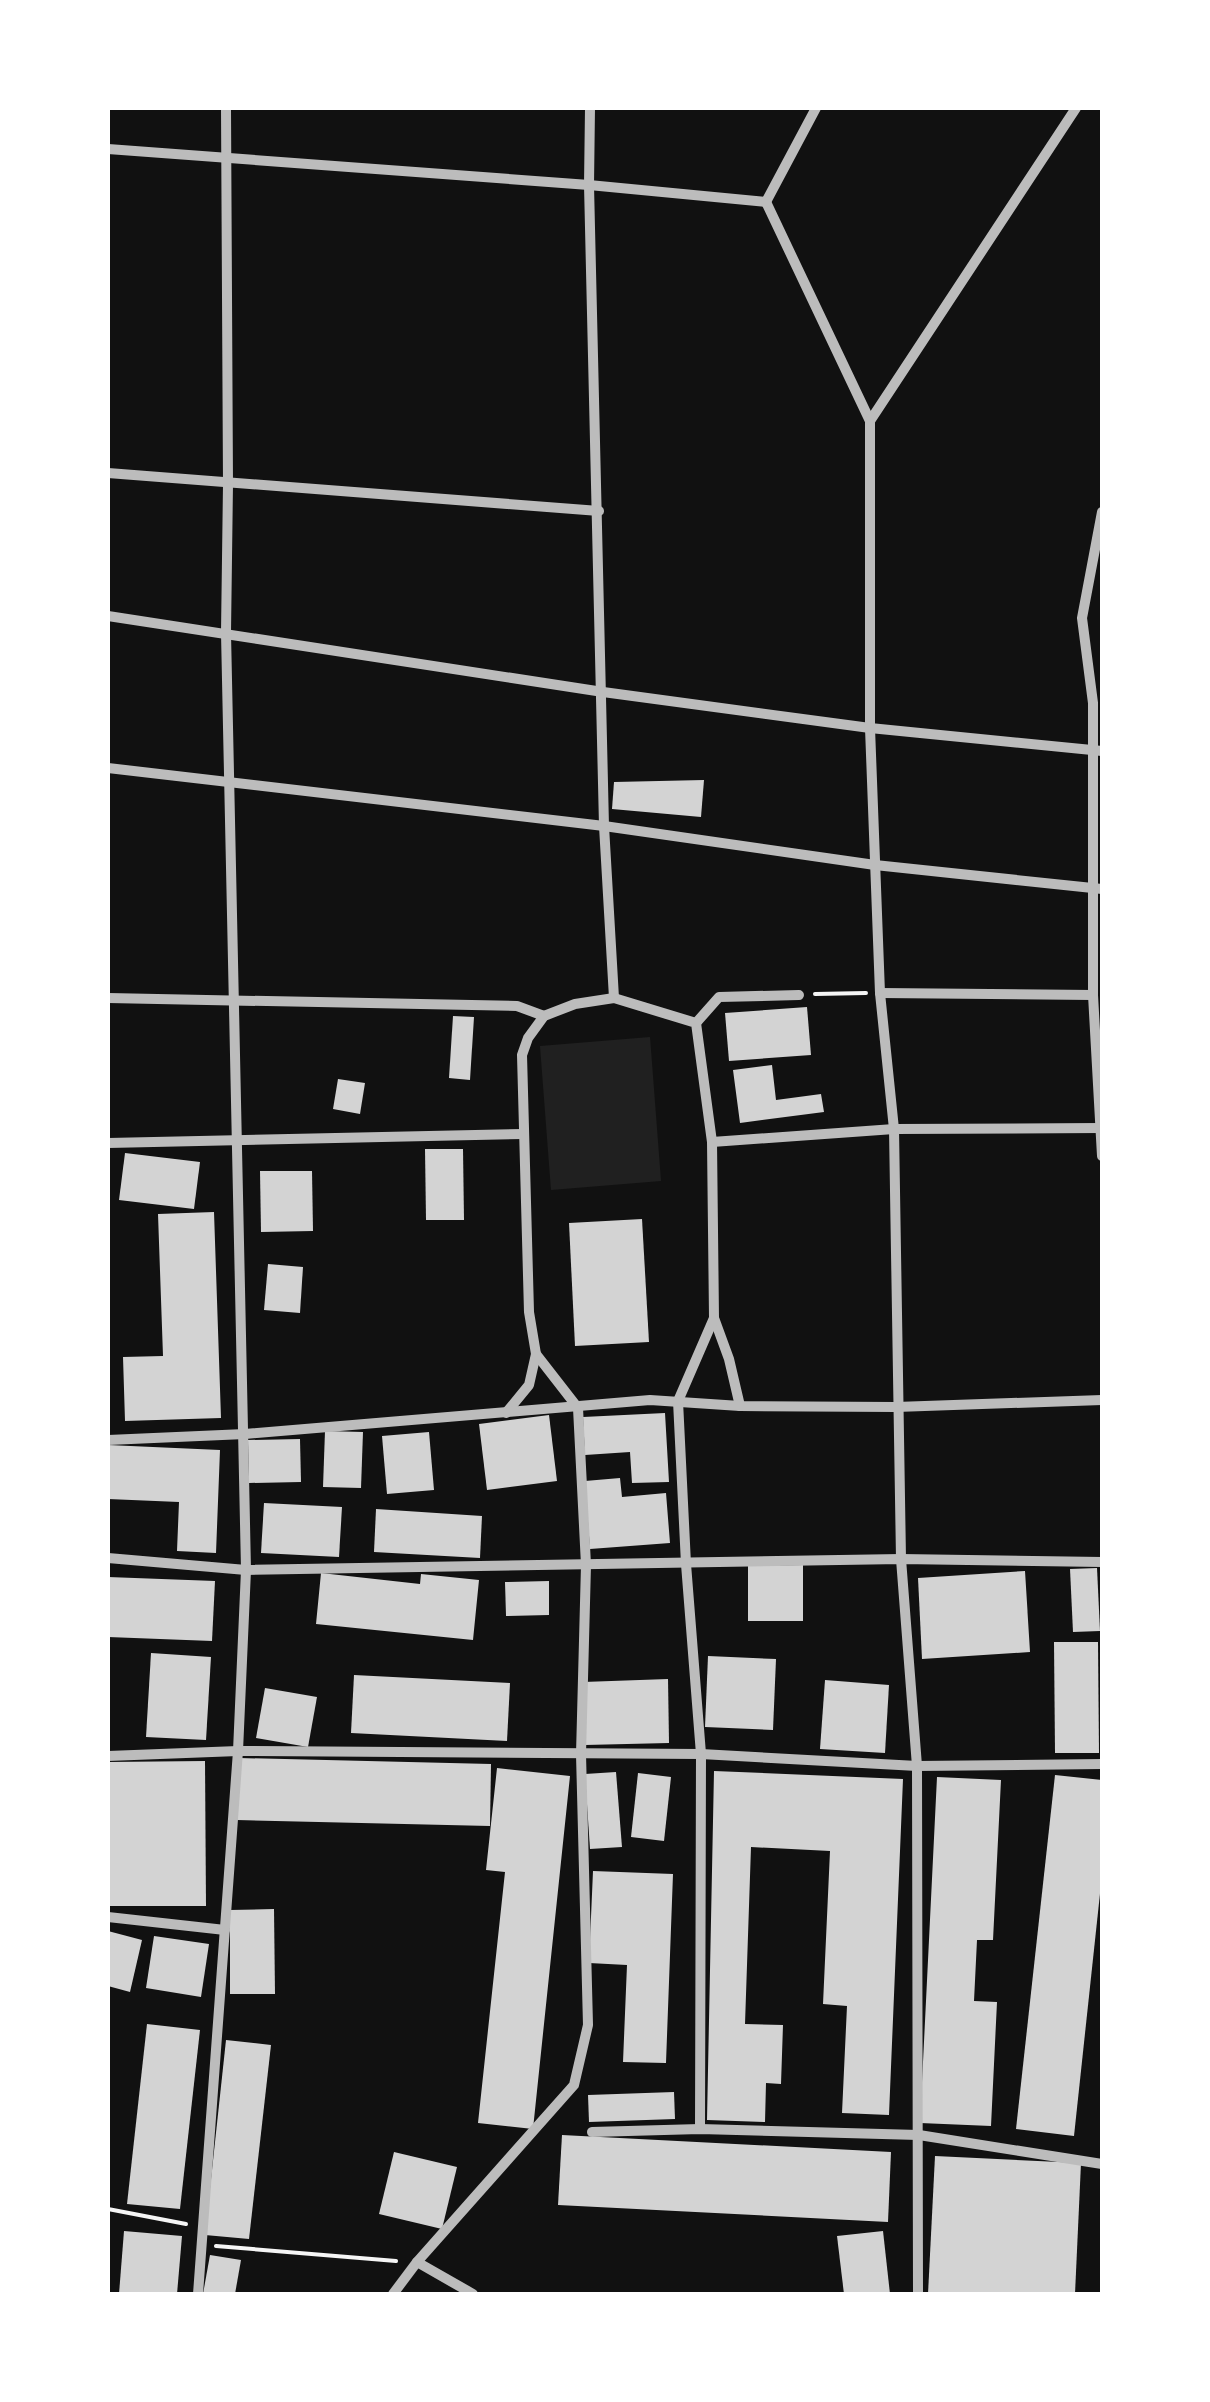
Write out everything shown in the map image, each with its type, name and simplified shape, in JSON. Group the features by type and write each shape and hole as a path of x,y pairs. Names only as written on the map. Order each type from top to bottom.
{"street":[{"path":"198,2294 238,1751 246,1570 226,633 226,108"},
{"path":"590,108 604,826 614,998"},
{"path":"766,202 816,108"},
{"path":"870,421 1076,108"},
{"path":"108,149 766,202"},
{"path":"766,202 870,421 870,728 880,993 894,1130 901,1559 917,1766 918,2294"},
{"path":"108,473 599,511"},
{"path":"1102,512 1082,618 1098,699 1093,994 1102,1156"},
{"path":"108,616 603,692 870,728 1097,750"},
{"path":"108,768 604,826 876,866 1097,889"},
{"path":"880,993 1093,994"},
{"path":"740,1406 730,1359 714,1318 712,1142 696,1023 718,997 799,995"},
{"path":"108,998 517,1006 544,1016"},
{"path":"506,1413 528,1385 536,1354 528,1312 523,1134 522,1055 528,1038 544,1016 575,1004 614,998 696,1023"},
{"path":"712,1142 894,1130 1102,1128"},
{"path":"108,1144 523,1134"},
{"path":"700,2130 701,1754 678,1401 714,1318"},
{"path":"393,2294 574,2085 588,2025 580,1754 586,1565 578,1408 536,1354"},
{"path":"108,1440 245,1434 650,1400 740,1406 896,1407 1102,1400"},
{"path":"108,1558 246,1570 901,1559 1102,1562"},
{"path":"108,1756 238,1751 701,1754 917,1766 1102,1764"},
{"path":"108,1917 226,1930"},
{"path":"592,2132 918,2135 1102,2164"},
{"path":"417,2262 473,2294"}],"path":[{"path":"799,995 880,993"},
{"path":"108,2208 202,2226"},
{"path":"202,2245 417,2262"}],"shaded area":[{"path":"650,1037 661,1181 551,1190 540,1046"}],"building":[{"path":"704,780 701,817 612,809 614,782"},
{"path":"807,1007 811,1055 729,1061 725,1013"},
{"path":"453,1016 474,1017 470,1080 449,1078"},
{"path":"772,1065 776,1100 821,1094 824,1112 740,1123 733,1070"},
{"path":"338,1079 365,1083 360,1114 333,1109"},
{"path":"425,1149 463,1149 464,1220 426,1220"},
{"path":"125,1153 200,1162 194,1209 119,1200"},
{"path":"260,1171 312,1171 313,1231 261,1232"},
{"path":"214,1212 221,1418 125,1421 123,1357 163,1356 158,1214"},
{"path":"642,1219 649,1342 575,1346 569,1223"},
{"path":"268,1264 303,1267 300,1313 264,1310"},
{"path":"665,1413 669,1482 632,1483 630,1452 585,1455 583,1417"},
{"path":"549,1415 557,1481 487,1490 479,1424"},
{"path":"325,1431 363,1432 361,1488 323,1487"},
{"path":"429,1432 434,1490 387,1494 382,1436"},
{"path":"300,1439 301,1482 249,1483 248,1440"},
{"path":"108,1445 220,1450 216,1553 177,1551 179,1502 108,1499"},
{"path":"620,1478 622,1497 666,1493 670,1543 590,1549 585,1481"},
{"path":"264,1503 342,1507 339,1557 261,1553"},
{"path":"376,1509 482,1516 480,1558 374,1552"},
{"path":"803,1565 803,1621 748,1621 748,1566"},
{"path":"1097,1568 1100,1631 1073,1632 1070,1569"},
{"path":"1025,1571 1030,1652 922,1659 918,1578"},
{"path":"321,1573 420,1584 421,1574 479,1580 473,1640 316,1624"},
{"path":"108,1577 215,1581 212,1641 108,1637"},
{"path":"549,1581 549,1615 506,1616 505,1582"},
{"path":"1054,1642 1098,1642 1099,1753 1055,1753"},
{"path":"151,1653 211,1657 206,1740 146,1737"},
{"path":"708,1656 776,1659 773,1730 705,1727"},
{"path":"354,1675 510,1683 507,1741 351,1733"},
{"path":"668,1679 669,1743 585,1745 583,1682"},
{"path":"825,1680 889,1685 885,1753 820,1749"},
{"path":"265,1688 317,1697 308,1747 256,1738"},
{"path":"239,1758 491,1764 490,1826 237,1820"},
{"path":"205,1761 206,1906 108,1906 108,1762"},
{"path":"497,1768 570,1776 533,2129 478,2123 505,1872 486,1870"},
{"path":"714,1771 903,1779 889,2115 842,2113 847,2006 823,2004 830,1851 751,1847 745,2024 783,2025 781,2084 766,2083 765,2122 707,2120"},
{"path":"616,1772 622,1847 590,1849 585,1774"},
{"path":"638,1773 671,1777 664,1841 631,1837"},
{"path":"1055,1775 1102,1780 1102,1875 1074,2136 1016,2129"},
{"path":"937,1777 1001,1780 993,1940 977,1940 974,2001 997,2002 991,2126 920,2123"},
{"path":"593,1871 673,1874 666,2063 623,2062 627,1965 589,1963"},
{"path":"274,1909 275,1994 230,1994 230,1910"},
{"path":"108,1931 142,1940 130,1992 108,1986"},
{"path":"154,1936 209,1944 201,1997 146,1988"},
{"path":"147,2024 200,2030 180,2209 127,2204"},
{"path":"226,2040 271,2045 249,2239 205,2235"},
{"path":"674,2092 675,2119 589,2122 588,2095"},
{"path":"562,2135 891,2152 888,2222 558,2205"},
{"path":"394,2152 457,2167 442,2229 379,2214"},
{"path":"935,2156 1081,2163 1075,2294 928,2294"},
{"path":"124,2231 182,2236 177,2294 119,2294"},
{"path":"883,2231 890,2294 844,2294 837,2236"},
{"path":"210,2255 241,2260 235,2294 203,2294"}]}
